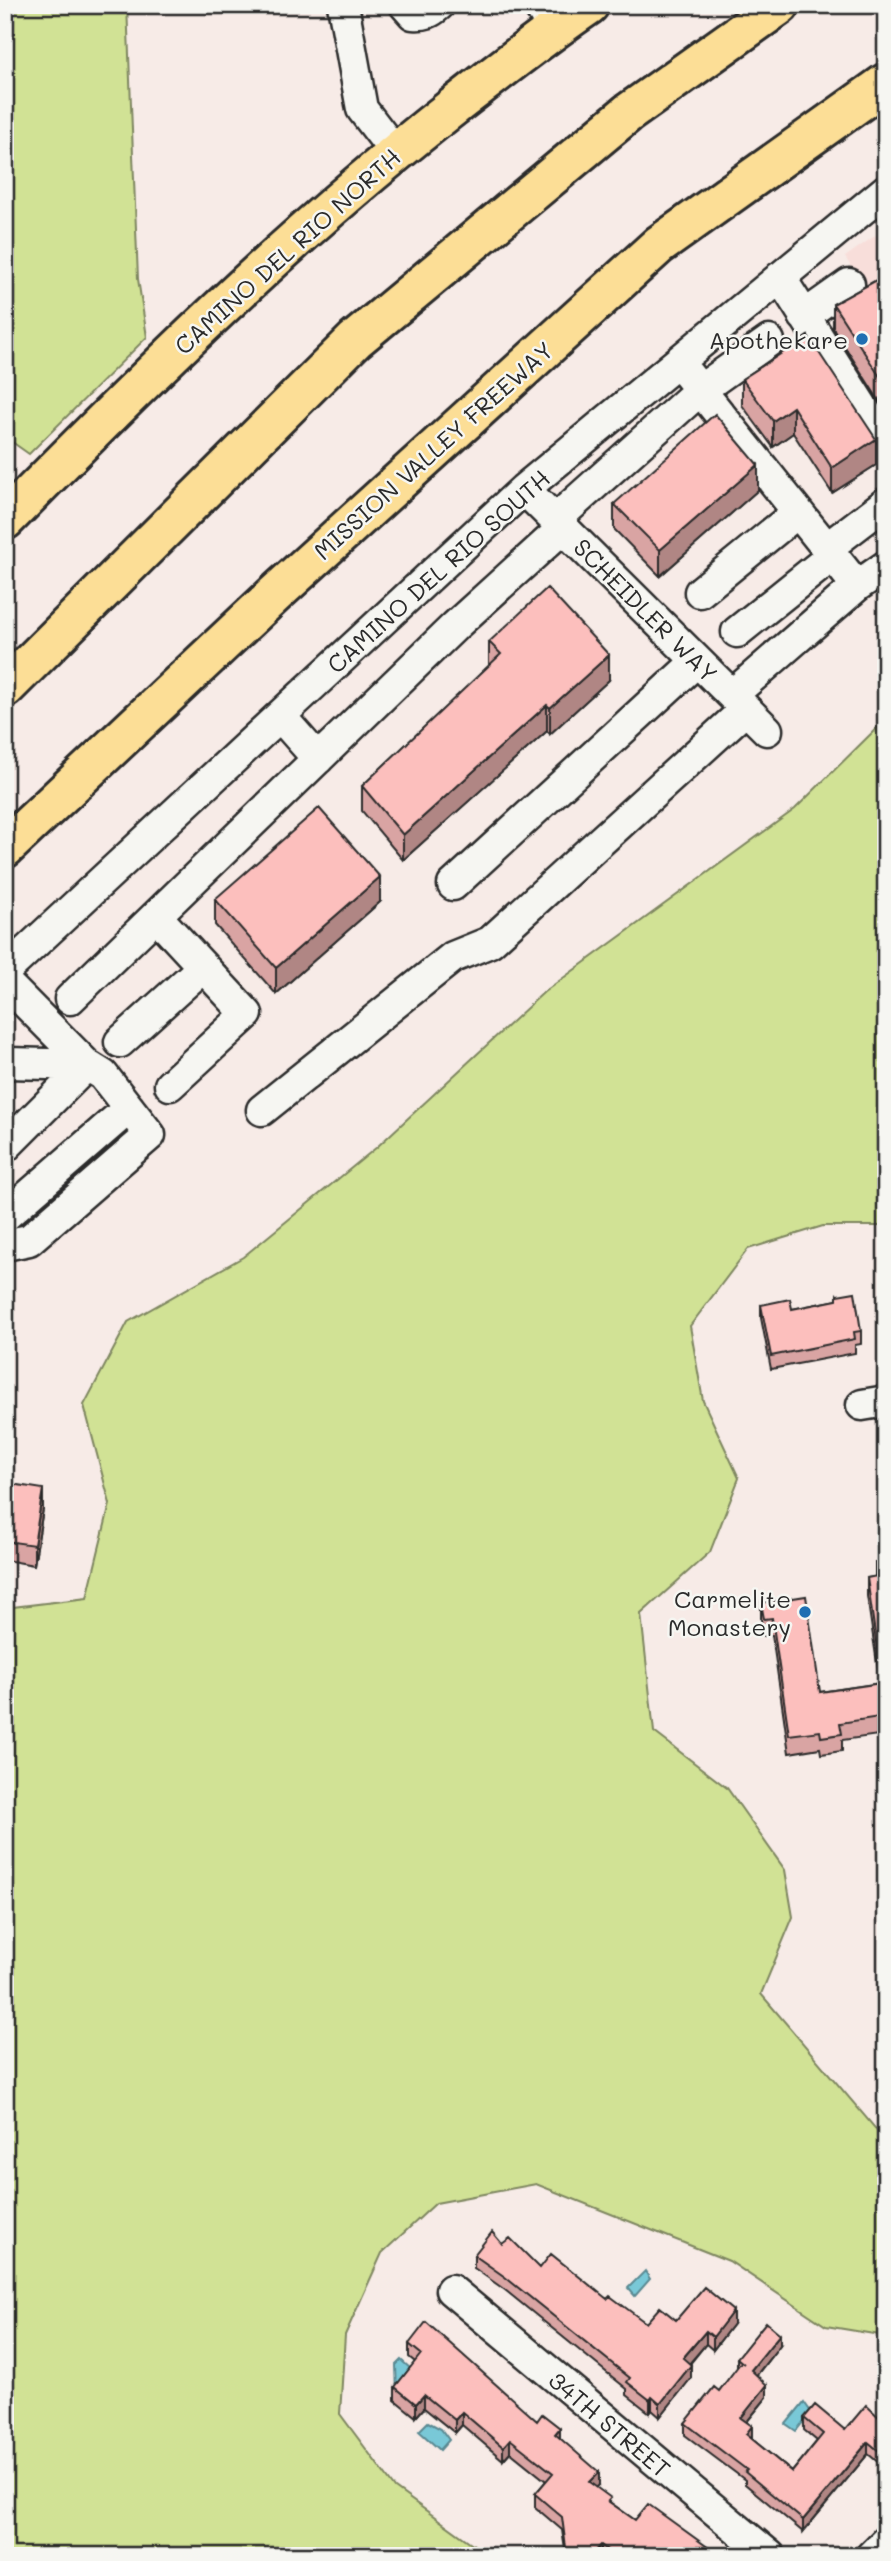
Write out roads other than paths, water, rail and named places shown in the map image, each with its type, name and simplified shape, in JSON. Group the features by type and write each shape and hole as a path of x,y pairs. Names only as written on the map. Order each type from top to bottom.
{"main road":[{"name":"CAMINO DEL RIO NORTH","path":"5,520 126,397 364,177 546,17 589,5"},
{"path":"5,688 355,340 628,113 780,5"},
{"name":"MISSION VALLEY FREEWAY","path":"5,848 285,585 659,245 886,83"}],"street":[{"path":"344,5 362,109 395,152"},
{"path":"405,5 413,14 421,15 430,13 439,5"},
{"name":"CAMINO DEL RIO SOUTH","path":"5,971 524,489 886,190"},
{"path":"780,277 875,428 886,421"},
{"path":"804,316 849,284"},
{"path":"70,999 700,390 769,341"},
{"path":"678,362 858,586"},
{"name":"SCHEIDLER WAY","path":"524,489 767,730"},
{"path":"737,632 886,503"},
{"path":"701,592 798,512"},
{"path":"262,1110 453,957 490,942 858,586 886,566"},
{"path":"453,885 697,661"},
{"path":"280,716 318,759"},
{"path":"156,916 247,1014 170,1085"},
{"path":"120,1042 203,967"},
{"path":"5,982 87,1065 103,1075 150,1135 29,1240 5,1245"},
{"path":"5,1066 8,1063 87,1065"},
{"path":"5,1147 87,1065"},
{"path":"5,1216 129,1108"},
{"name":"34TH STREET","path":"451,2290 770,2556"},
{"path":"871,2556 886,2541"}],"water":[{"path":"645,2271 650,2279 635,2296 628,2288"},
{"path":"401,2360 412,2370 397,2395 396,2365"},
{"path":"804,2402 811,2412 796,2431 786,2424"},
{"path":"428,2422 441,2429 449,2440 440,2450 419,2431"}],"place":[{"name":"Apothekare","path":"862,339"},
{"name":"Carmelite Monastery","path":"805,1612"}]}
